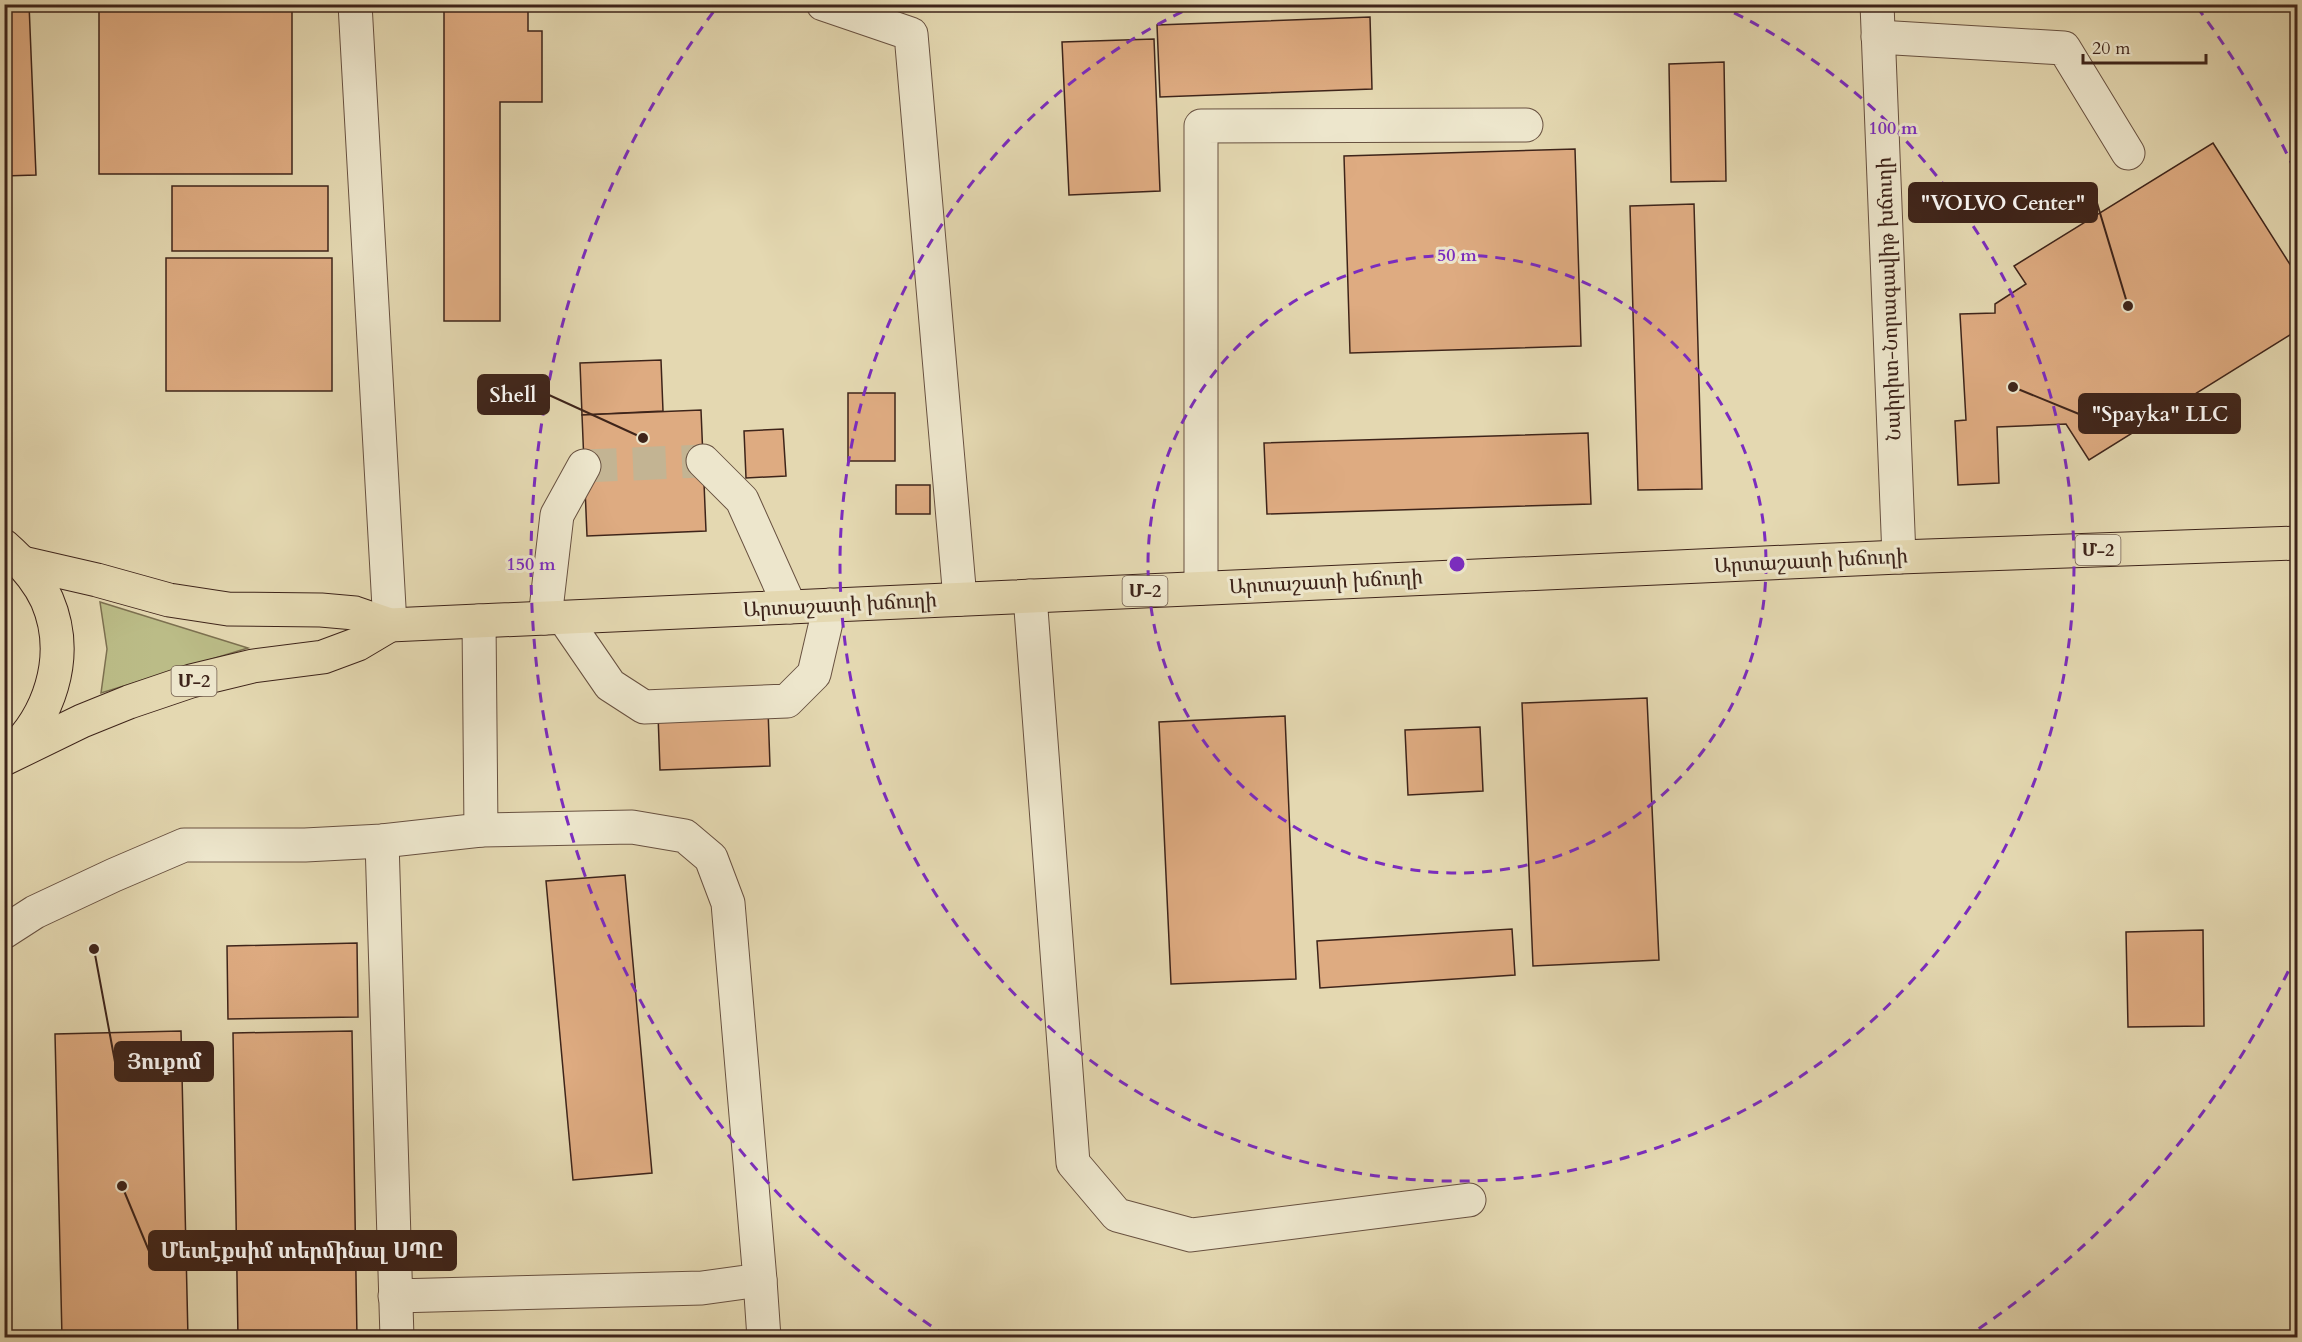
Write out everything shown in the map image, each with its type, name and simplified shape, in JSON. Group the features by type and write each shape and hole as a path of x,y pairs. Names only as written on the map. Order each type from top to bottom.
{"main road":[{"name":"Արտաշատի խճուղի","path":"14,554 169,600 228,609 321,610 356,613 390,625 1899,556 2298,543"},
{"name":"Արտաշատի խճուղի","path":"4,758 31,730 43,710 56,668 55,634 47,601 37,581 14,554"},
{"name":"Արտաշատի խճուղի","path":"4,758 82,721 129,702 191,681 253,666 323,657 358,644 390,625"}],"street":[{"path":"355,4 390,625"},
{"path":"823,4 911,34 960,599"},
{"name":"Նաիրիտ-Նորագավիթ խճուղի","path":"1877,4 1899,556"},
{"path":"1878,37 2064,48 2128,153"},
{"path":"1201,588 1201,126 1526,125"},
{"path":"703,461 742,500 790,607"},
{"path":"584,466 556,515 555,618 610,686 644,707 787,701 814,674 830,605"},
{"path":"1030,596 1073,1163 1118,1215 1191,1235 1469,1200"},
{"path":"479,621 481,830"},
{"path":"4,932 35,912 184,845 306,845 382,841 481,830 632,827 686,836 711,858 728,903 764,1338"},
{"path":"382,841 397,1338"},
{"path":"395,1296 702,1288 760,1280"}],"green space":[{"path":"100,602 248,648 101,693 107,649"}],"building":[{"path":"4,4 29,4 36,175 4,176"},
{"path":"99,4 292,4 292,174 99,174"},
{"path":"444,4 528,4 528,31 542,31 542,102 500,102 500,321 444,321"},
{"path":"1370,17 1372,89 1160,97 1157,25"},
{"path":"1154,39 1160,191 1069,195 1062,42"},
{"path":"1724,62 1726,181 1671,182 1669,64"},
{"path":"2213,143 2298,277 2298,330 2089,460 2066,424 1997,427 1999,483 1958,485 1955,421 1966,420 1960,314 1995,313 1995,304 2026,284 2014,266"},
{"path":"1575,149 1581,346 1350,353 1344,156"},
{"path":"172,186 328,186 328,251 172,251"},
{"path":"1694,204 1702,489 1638,490 1630,206"},
{"path":"166,258 332,258 332,391 166,391"},
{"path":"661,360 663,411 582,415 580,363"},
{"path":"848,393 895,393 895,461 848,461"},
{"path":"701,410 706,531 587,536 582,415"},
{"path":"783,429 786,476 746,478 744,431"},
{"path":"1588,433 1591,504 1267,514 1264,443"},
{"path":"896,485 930,485 930,514 896,514"},
{"path":"1647,698 1659,960 1533,966 1522,703"},
{"path":"768,709 770,766 660,770 658,714"},
{"path":"1285,716 1296,979 1171,984 1159,722"},
{"path":"1480,727 1483,791 1408,795 1405,730"},
{"path":"625,875 652,1173 573,1180 546,881"},
{"path":"1512,929 1515,975 1320,988 1317,941"},
{"path":"2203,930 2204,1026 2128,1027 2126,932"},
{"path":"357,943 358,1017 228,1019 227,946"},
{"path":"181,1031 188,1338 62,1338 55,1034"},
{"path":"352,1031 357,1338 238,1338 233,1033"}],"tunnel":[{"path":"584,466 703,461"}],"place":[{"name":"\"VOLVO Center\"","path":"2128,306"},
{"name":"\"Spayka\" LLC","path":"2013,387"},
{"name":"Shell","path":"643,438"},
{"name":"Յուքոմ","path":"94,949"},
{"name":"Մետէքսիմ տերմինալ ՍՊԸ","path":"122,1186"}]}
